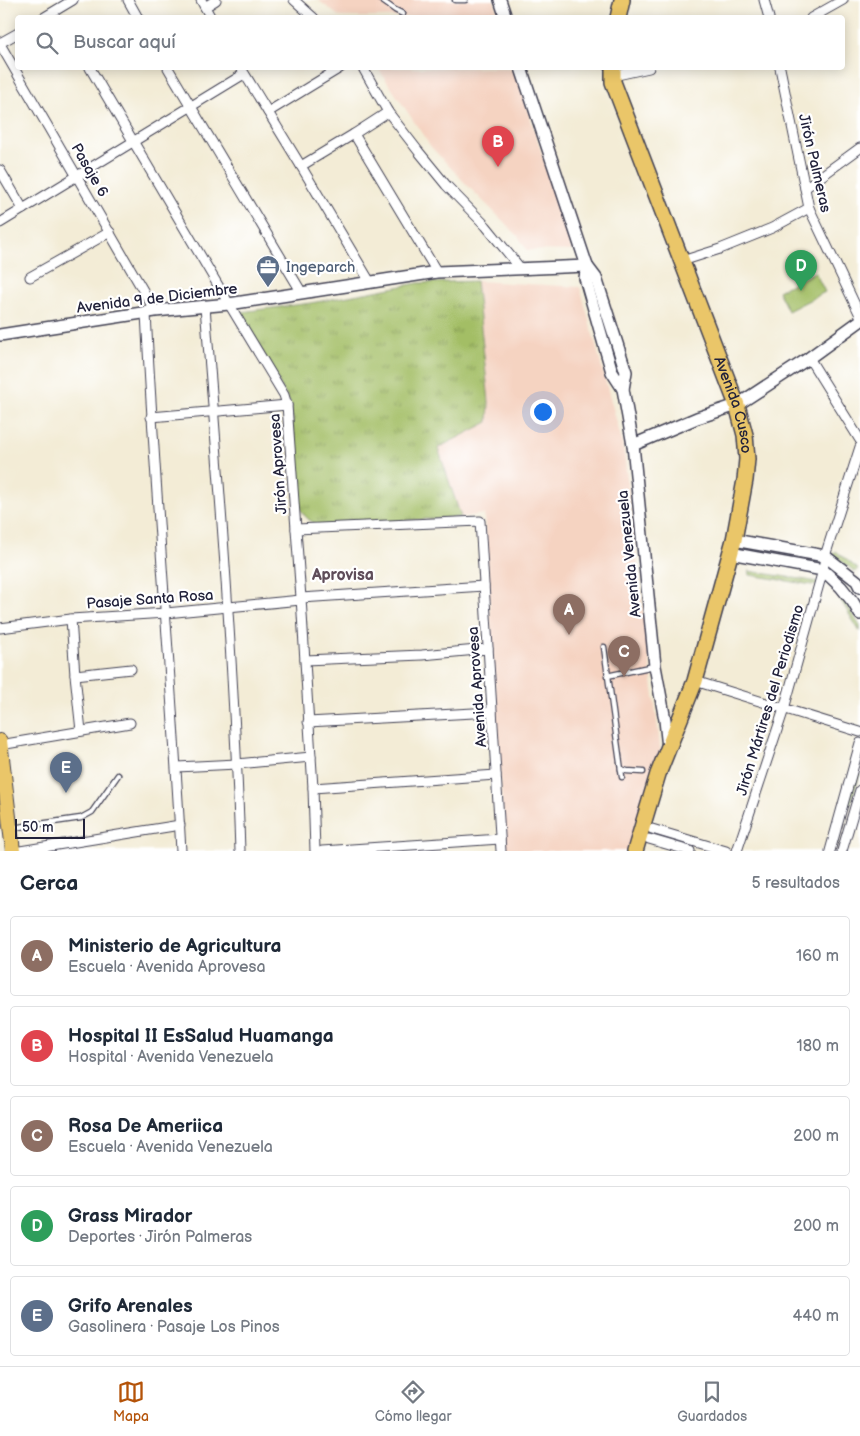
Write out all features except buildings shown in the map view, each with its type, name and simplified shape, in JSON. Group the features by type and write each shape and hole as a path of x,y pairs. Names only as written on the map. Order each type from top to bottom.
{"highway":[{"path":"619,15 622,0"},
{"name":"Avenida Cusco","path":"613,72 613,82 738,404 745,435 747,458 745,480 732,547 695,681 658,774 635,851"},
{"name":"Avenida Cusco","path":"649,840 669,769 668,750"}],"main road":[{"path":"0,741 13,851"}],"street":[{"path":"58,14 73,0"},
{"path":"128,0 136,15"},
{"path":"209,15 203,4 216,0"},
{"path":"294,0 308,15"},
{"path":"764,0 768,15"},
{"path":"816,15 843,0"},
{"path":"500,1 505,15"},
{"path":"0,43 15,35"},
{"name":"Pasaje 6","path":"0,43 15,69"},
{"name":"Pasaje 6","path":"16,70 110,232 151,312"},
{"name":"Jirón Aprovesa","path":"91,70 284,395 287,405 305,660 315,851"},
{"path":"169,70 302,293"},
{"path":"268,112 337,70"},
{"path":"364,70 388,112 446,185 486,226 521,269"},
{"name":"Avenida Venezuela","path":"522,70 587,266 596,278 626,372 623,389 632,445 655,666 665,720 668,750"},
{"path":"613,72 631,70"},
{"name":"Jirón Palmeras","path":"780,70 809,208 860,315"},
{"path":"0,223 192,106 242,71 370,282"},
{"path":"301,166 388,112"},
{"path":"354,134 437,272"},
{"path":"805,188 860,148"},
{"path":"0,170 23,209"},
{"path":"682,261 720,249 772,228 809,208"},
{"path":"30,277 110,232"},
{"name":"Avenida 9 de Diciembre","path":"0,335 151,312 229,304 437,272 587,266"},
{"path":"205,307 227,608 237,764 240,851"},
{"path":"151,312 151,417 182,851"},
{"path":"632,445 738,404 809,358 860,321"},
{"path":"809,358 860,440"},
{"path":"151,417 287,405"},
{"name":"Jirón Mártires del Periodismo","path":"737,851 784,709 823,570 825,556 860,447"},
{"name":"Avenida Aprovesa","path":"296,529 480,521 501,851"},
{"path":"732,547 825,556 859,583 844,591"},
{"path":"732,547 823,570 844,591 860,614"},
{"name":"Pasaje Santa Rosa","path":"0,628 71,619 227,608 301,599 484,586"},
{"path":"71,619 81,731"},
{"path":"305,660 422,655 488,649"},
{"path":"75,676 132,669"},
{"path":"695,681 860,732"},
{"path":"308,722 492,712"},
{"path":"0,745 130,723"},
{"path":"830,851 860,743"},
{"path":"177,767 237,764 311,756"},
{"path":"313,788 496,775"},
{"path":"842,851 860,790"},
{"path":"20,851 180,825"},
{"path":"322,851 500,839"},
{"path":"649,840 690,851"},
{"path":"649,840 726,851"}],"lane":[{"path":"382,0 403,14"},
{"path":"455,0 465,0"},
{"path":"604,647 622,777"},
{"path":"608,676 655,666"},
{"path":"622,769 643,772"},
{"path":"11,828 87,816 92,812 118,775"}],"shaded area":[{"path":"318,0 494,0 498,15 337,15"},
{"path":"379,70 516,70 572,251 527,250 518,236 431,147"},
{"path":"476,281 580,287 623,445 661,754 630,851 505,851 484,514 461,517 438,448 488,422 489,402"}],"green space":[{"path":"815,272 825,292 788,311 778,291"},
{"path":"476,281 489,402 488,422 438,448 461,517 319,526 305,516 299,507 291,405 241,312 311,303 418,283"},
{"path":"836,551 858,569 855,572 833,554"},
{"path":"749,571 819,582 818,586 750,575"},
{"path":"833,582 860,626 860,632 830,583"},
{"path":"856,772 860,774 851,804 848,803"}],"place":[{"name":"Hospital II EsSalud Huamanga","path":"498,167"},
{"name":"Ingeparch","path":"268,288"},
{"name":"Grass Mirador","path":"801,291"},
{"name":"Ministerio de Agricultura","path":"569,635"},
{"name":"Rosa De Ameriica","path":"624,677"},
{"name":"Grifo Arenales","path":"66,793"}],"district":[{"name":"Aprovisa","path":"343,574"}]}
